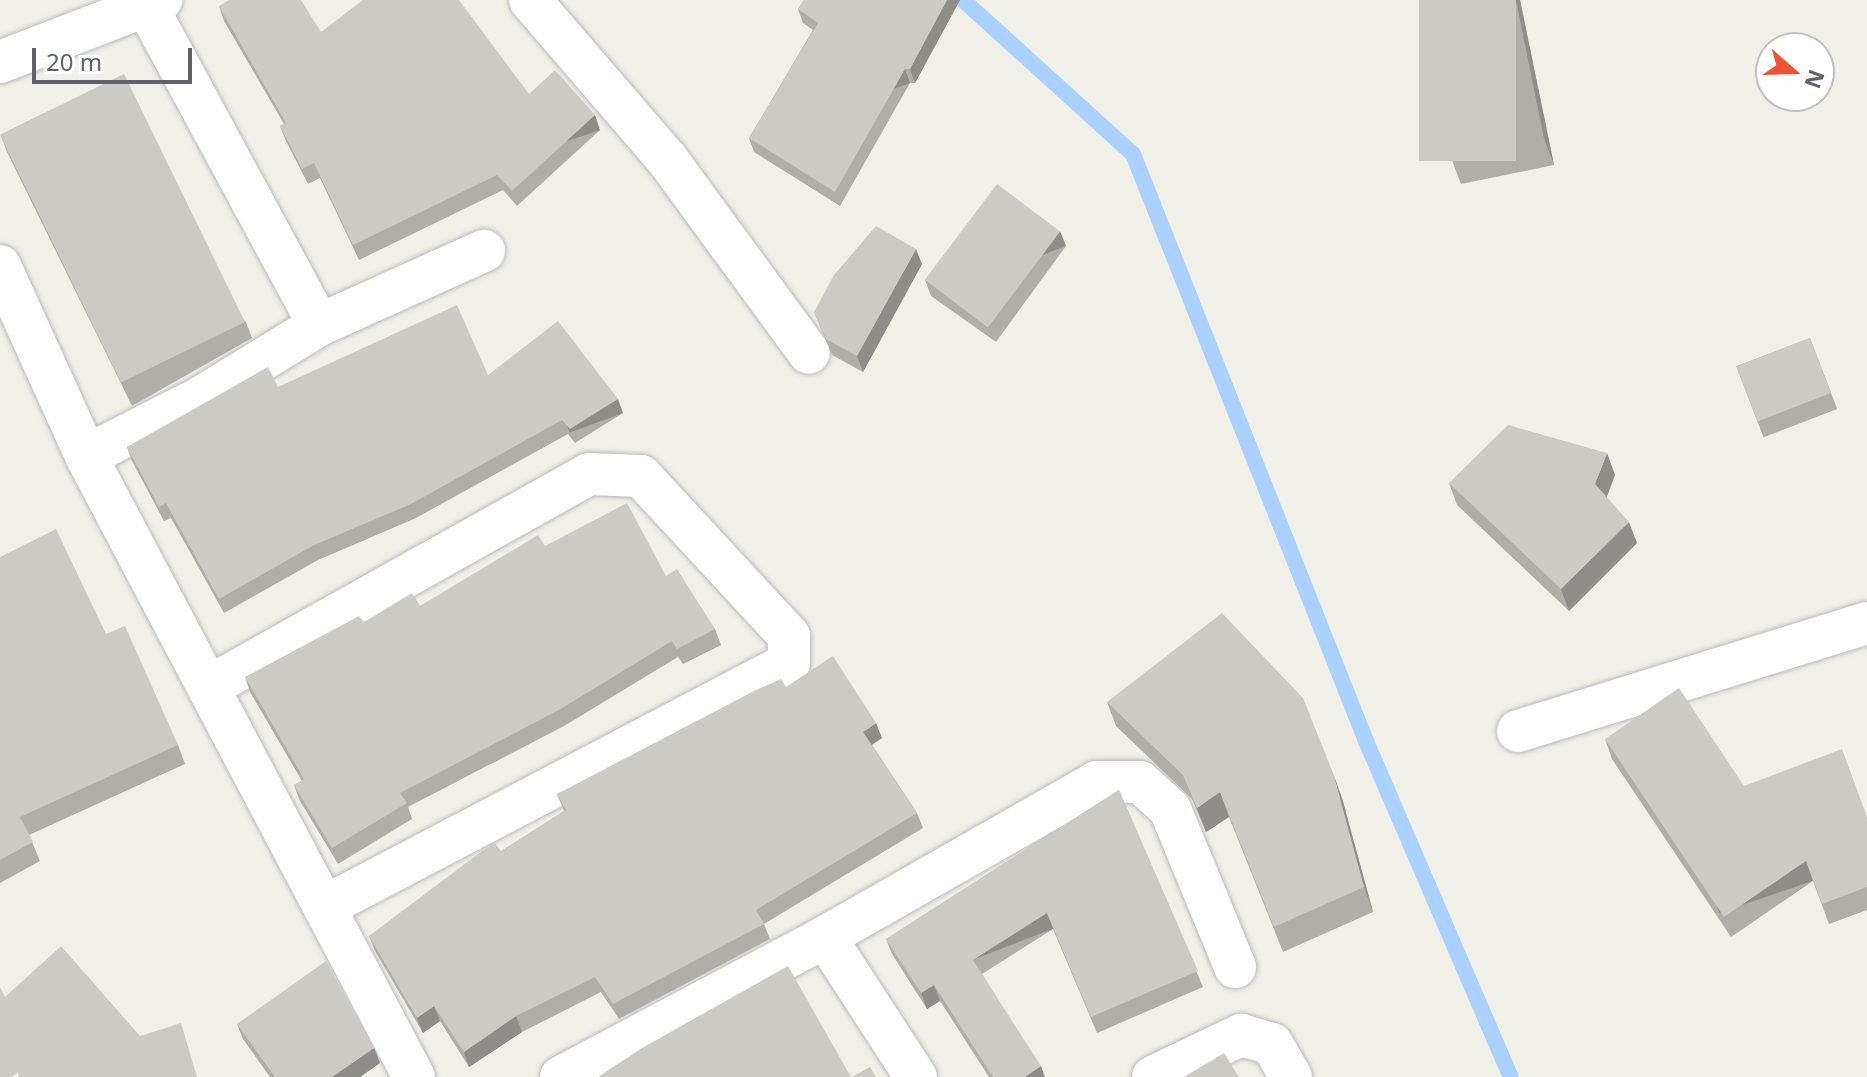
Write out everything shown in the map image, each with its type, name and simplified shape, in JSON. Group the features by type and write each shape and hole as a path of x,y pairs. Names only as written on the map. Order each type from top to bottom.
{"street":[{"path":"530,0 667,159 809,353"},
{"path":"0,62 154,2 319,325"},
{"path":"86,456 200,398 319,325 484,251"},
{"path":"0,266 86,456 414,1077"},
{"path":"208,687 589,474 641,476 789,636 789,663 324,907"},
{"path":"1518,731 1864,631"},
{"path":"561,1077 825,937 1081,789 1127,781 1140,782 1170,809 1235,967"},
{"path":"825,937 916,1077"},
{"path":"1153,1077 1241,1035 1272,1044 1291,1077"}],"building":[{"path":"229,0 301,0 321,32 363,0 459,0 529,94 555,70 595,115 512,191 497,175 353,245 314,163 302,169 280,126 286,123 219,6"},
{"path":"804,0 947,0 910,69 905,69 835,192 749,138 818,23 798,9"},
{"path":"1419,0 1516,0 1516,161 1419,161"},
{"path":"124,74 245,322 121,383 0,134"},
{"path":"997,184 1060,232 988,327 925,280"},
{"path":"876,226 916,249 857,356 826,339 814,312 834,275"},
{"path":"457,305 488,375 558,321 618,399 570,429 562,420 411,504 312,546 219,599 166,503 159,507 127,447 268,367 278,387"},
{"path":"1810,338 1831,393 1757,421 1736,366"},
{"path":"1508,425 1607,453 1595,484 1629,522 1561,589 1449,483"},
{"path":"627,503 666,576 677,569 715,629 677,649 672,641 559,710 400,793 407,803 332,848 294,785 304,779 245,677 359,616 364,622 412,593 420,606 538,535 545,546"},
{"path":"56,529 106,634 125,626 178,745 20,817 33,842 0,860 0,557"},
{"path":"1222,613 1303,698 1333,773 1364,887 1274,927 1220,792 1197,808 1183,775 1107,702"},
{"path":"833,656 876,723 863,732 917,813 756,910 764,924 613,1004 595,977 516,1016 464,1052 434,1006 417,1018 369,936 494,842 501,851 566,810 557,794 754,691 781,679 786,687"},
{"path":"1679,688 1744,786 1842,749 1867,817 1867,887 1822,904 1806,861 1724,917 1605,739"},
{"path":"1119,790 1198,971 1091,1017 1047,913 973,960 1041,1066 1025,1077 993,1077 934,985 921,993 886,939"},
{"path":"61,946 140,1036 181,1023 197,1077 19,1077 18,1072 12,1077 0,1077 0,987 5,997"},
{"path":"326,961 374,1048 332,1077 275,1077 237,1024"},
{"path":"788,966 851,1077 598,1077 642,1048"},
{"path":"1224,1053 1239,1077 1184,1077"},
{"path":"870,1067 876,1077 852,1077"}],"waterway":[{"path":"963,0 1133,154 1366,741 1511,1077"}]}
